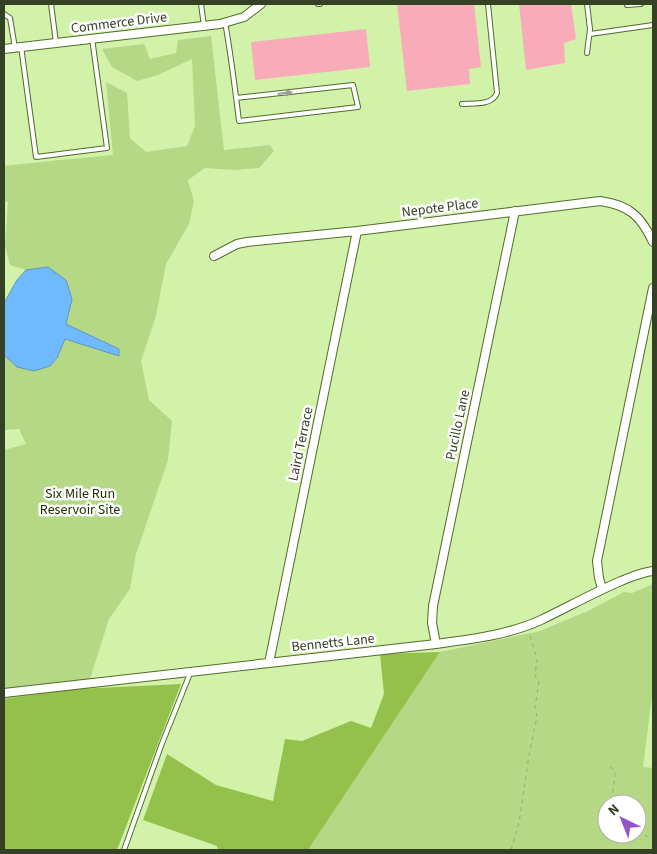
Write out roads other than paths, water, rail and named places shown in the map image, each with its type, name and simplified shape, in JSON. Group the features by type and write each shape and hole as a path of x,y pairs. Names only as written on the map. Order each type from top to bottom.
{"street":[{"name":"Commerce Drive","path":"4,49 204,26 244,17 262,4"},
{"name":"Nepote Place","path":"214,256 237,244 247,242 600,202 618,205 639,218 647,228 653,242"},
{"name":"Pucillo Lane","path":"436,644 432,623 433,606 515,211"},
{"name":"Laird Terrace","path":"269,662 357,231"},
{"path":"602,589 597,561 653,288"},
{"name":"Bennetts Lane","path":"4,693 436,644 495,635 527,626 602,589 637,575 653,571"}],"lane":[{"path":"51,4 56,43"},
{"path":"201,4 204,26"},
{"path":"462,104 489,102 496,97 488,4"},
{"path":"587,4 590,34 587,53"},
{"path":"627,4 641,4"},
{"path":"4,14 10,18 18,47 36,157 107,148 92,38"},
{"path":"225,22 239,121 358,108 353,85 236,98"},
{"path":"590,34 653,25"},
{"path":"124,850 191,672"}],"water":[{"path":"48,267 66,280 72,299 66,324 119,349 119,356 65,339 57,358 50,366 34,371 17,367 4,355 4,303 17,280 26,270"}],"park label":[{"name":"Six Mile Run Reservoir Site","path":"80,502"}]}
